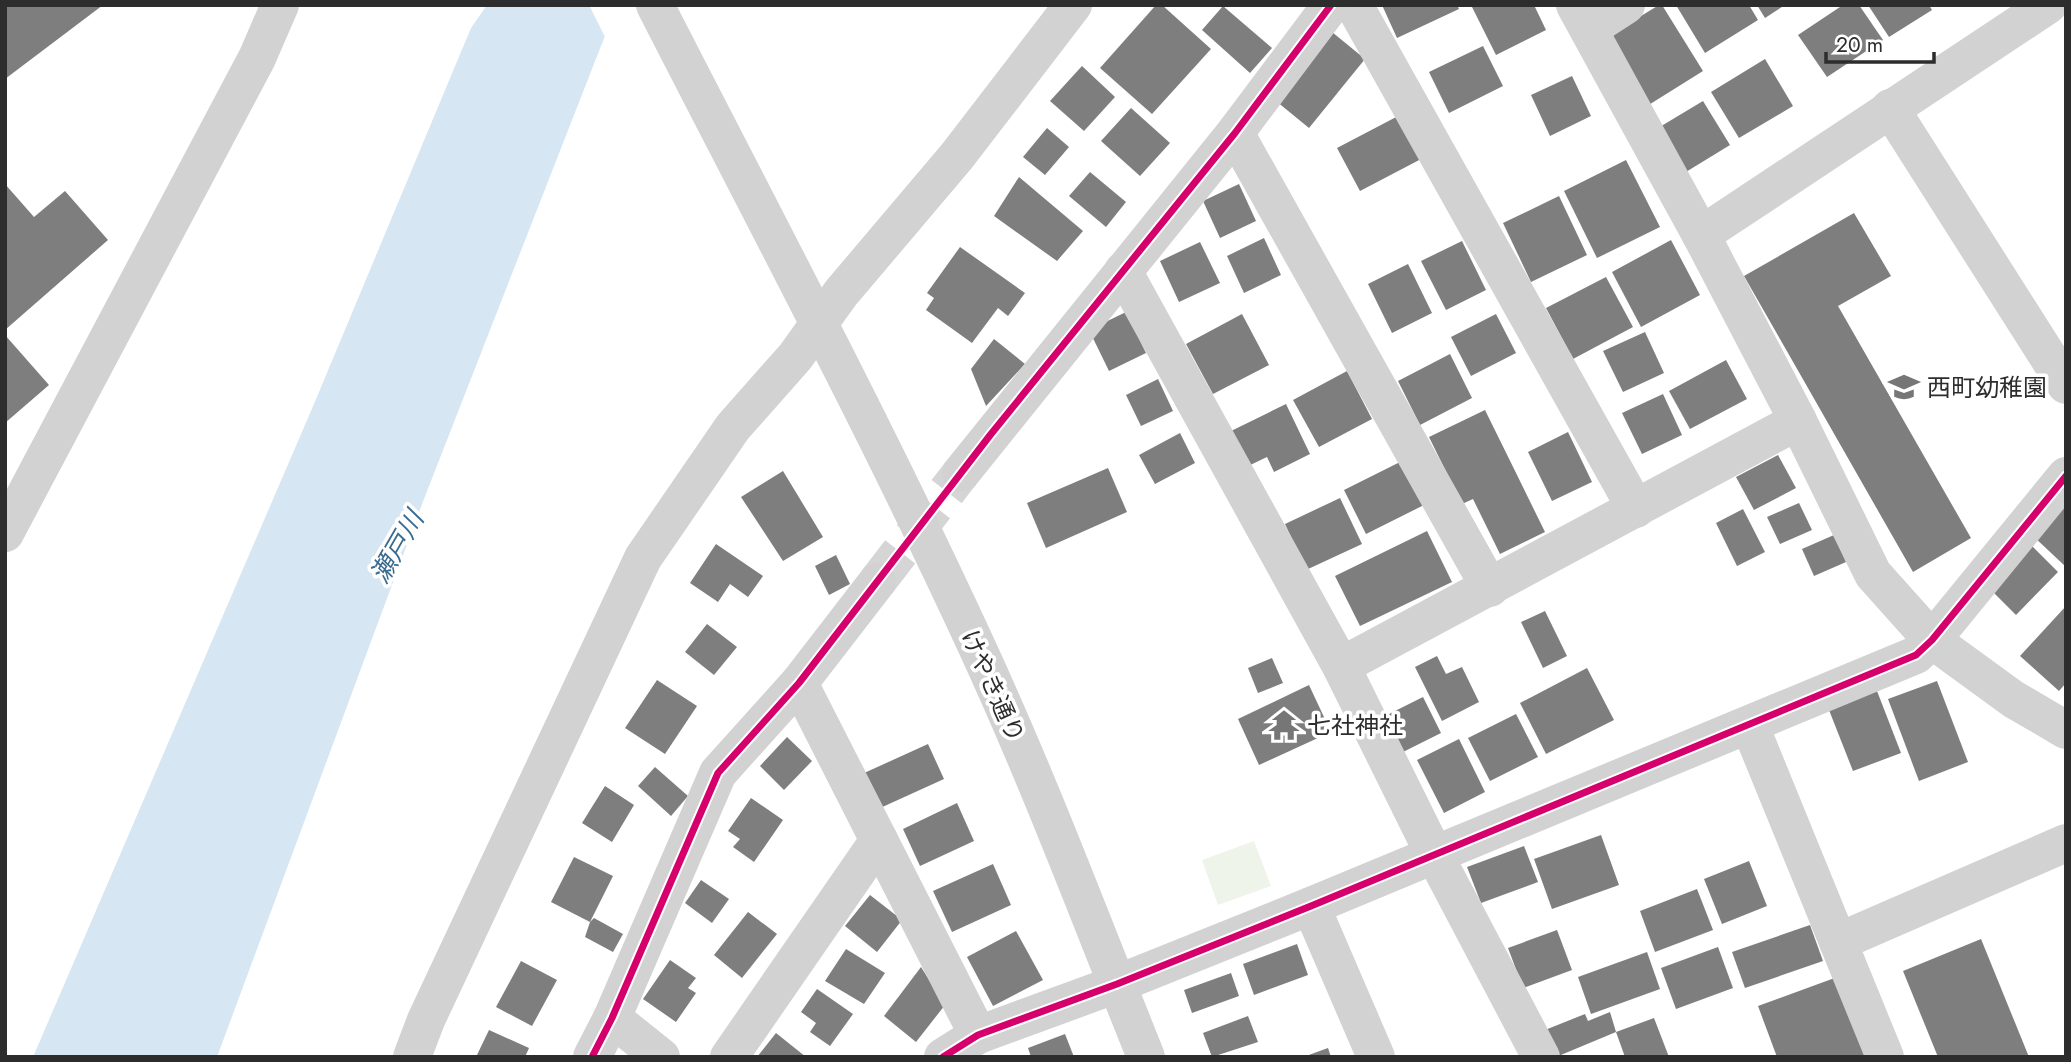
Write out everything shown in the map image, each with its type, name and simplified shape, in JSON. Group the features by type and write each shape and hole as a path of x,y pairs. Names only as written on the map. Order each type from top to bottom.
{"street":[{"path":"5,533 257,58 280,5"},
{"name":"けやき通り","path":"655,5 815,318 977,647 1032,774 1146,1057"},
{"path":"412,1057 426,1020 643,558 733,427 795,357 815,318 841,293 957,156 1073,5"},
{"path":"961,473 1236,132 1331,5"},
{"path":"1354,5 1636,509"},
{"path":"1626,5 1582,17 1701,235 1798,421 1873,574 1932,640 2013,699 2066,730"},
{"path":"1701,235 2048,5"},
{"path":"1890,108 2066,385"},
{"path":"1236,132 1490,588"},
{"path":"1123,271 1341,666 1435,856 1541,1057"},
{"path":"1341,666 1798,421"},
{"path":"943,1057 978,1035 1117,984 1435,856 1916,655 1932,640 2066,475"},
{"path":"592,1057 612,1018 718,773 799,682 877,582"},
{"path":"799,682 978,1035"},
{"path":"1750,726 1885,1057"},
{"path":"729,1057 879,840"},
{"path":"1838,942 2066,843"},
{"path":"1311,906 1376,1057"},
{"path":"612,1018 661,1057"}],"shaded area":[{"path":"1254,841 1271,886 1218,905 1202,860"}],"water":[{"name":"瀬戸川","path":"487,5 617,5 422,504 217,1057 33,1057 314,404 471,28"}],"pier":[{"path":"589,5 620,5 607,41"}],"building":[{"path":"5,5 103,5 5,79"},
{"path":"1156,5 1162,5 1211,49 1152,114 1100,68"},
{"path":"1382,5 1457,5 1459,9 1397,38"},
{"path":"1471,5 1534,5 1546,30 1496,55"},
{"path":"1662,5 1703,71 1647,106 1605,38"},
{"path":"1676,5 1749,5 1758,20 1705,53"},
{"path":"1757,5 1785,5 1765,18"},
{"path":"1843,5 1859,5 1883,40 1827,77 1798,35"},
{"path":"1868,5 1929,5 1932,10 1889,37"},
{"path":"1223,6 1272,48 1250,73 1202,30"},
{"path":"1332,32 1365,59 1309,128 1276,101"},
{"path":"1483,46 1503,86 1449,113 1429,72"},
{"path":"1765,59 1793,106 1739,138 1711,92"},
{"path":"1082,66 1115,97 1084,131 1050,101"},
{"path":"1572,76 1591,116 1550,136 1531,95"},
{"path":"1703,101 1730,145 1681,175 1653,131"},
{"path":"1131,108 1170,143 1140,176 1101,141"},
{"path":"1400,115 1423,158 1360,191 1337,148"},
{"path":"1047,128 1069,147 1045,175 1023,157"},
{"path":"1626,160 1660,227 1597,258 1564,191"},
{"path":"1090,172 1126,202 1106,227 1069,196"},
{"path":"1019,177 1083,231 1057,261 994,216"},
{"path":"5,184 34,217 65,191 108,240 5,330"},
{"path":"1239,184 1256,221 1220,238 1203,201"},
{"path":"1559,196 1587,255 1531,282 1503,223"},
{"path":"1854,213 1891,276 1838,306 1971,538 1913,572 1744,276"},
{"path":"1264,238 1281,275 1244,293 1227,256"},
{"path":"1671,240 1700,295 1641,327 1612,272"},
{"path":"1462,241 1486,290 1446,310 1421,261"},
{"path":"1200,242 1220,283 1179,302 1160,261"},
{"path":"960,247 1025,293 1008,316 998,308 972,343 926,310 934,298 927,293"},
{"path":"1408,264 1432,313 1392,333 1368,284"},
{"path":"1606,277 1633,327 1573,359 1546,308"},
{"path":"1126,312 1146,353 1109,371 1089,330"},
{"path":"1242,314 1269,365 1213,394 1186,344"},
{"path":"1496,314 1516,353 1471,376 1451,337"},
{"path":"1645,332 1664,373 1623,392 1603,351"},
{"path":"5,335 49,385 5,423"},
{"path":"994,339 1025,364 986,406 971,369"},
{"path":"1450,354 1472,398 1420,425 1398,381"},
{"path":"1726,360 1747,399 1690,429 1669,391"},
{"path":"1347,371 1372,419 1319,447 1293,400"},
{"path":"1158,379 1173,411 1141,426 1126,395"},
{"path":"1663,394 1682,435 1642,454 1622,413"},
{"path":"1286,404 1310,454 1274,472 1267,457 1246,467 1229,432"},
{"path":"1485,410 1545,532 1500,554 1473,499 1462,504 1429,437"},
{"path":"1568,432 1592,482 1552,501 1528,452"},
{"path":"1180,433 1195,463 1155,484 1139,455"},
{"path":"1778,455 1796,488 1754,510 1736,477"},
{"path":"1402,461 1424,505 1366,534 1344,490"},
{"path":"1108,468 1127,512 1046,548 1027,503"},
{"path":"783,471 823,537 783,561 741,497"},
{"path":"1340,498 1362,544 1306,570 1285,524"},
{"path":"2066,500 2066,567 2032,535"},
{"path":"1799,503 1812,530 1780,544 1767,517"},
{"path":"1743,509 1765,552 1737,566 1716,523"},
{"path":"1427,531 1452,582 1360,626 1335,576"},
{"path":"1834,535 1846,562 1814,576 1802,549"},
{"path":"2029,543 2058,572 2016,615 1987,586"},
{"path":"716,544 763,576 748,597 730,584 718,602 690,583"},
{"path":"836,555 850,584 829,595 815,566"},
{"path":"2066,606 2066,683 2059,691 2020,656"},
{"path":"1545,611 1567,656 1543,668 1521,622"},
{"path":"707,624 737,647 714,675 685,652"},
{"path":"1437,656 1446,674 1462,667 1479,702 1442,721 1415,667"},
{"path":"1272,658 1283,683 1258,693 1248,668"},
{"path":"1587,668 1614,720 1546,754 1520,703"},
{"path":"657,680 697,706 665,754 625,728"},
{"path":"1937,681 1968,762 1919,781 1888,699"},
{"name":"七社神社","path":"1309,685 1331,732 1259,765 1238,719"},
{"path":"1877,691 1901,753 1853,771 1829,710"},
{"path":"1423,697 1441,733 1403,752 1385,716"},
{"path":"1516,714 1538,757 1490,781 1468,738"},
{"path":"787,737 812,761 784,790 760,766"},
{"path":"1459,739 1485,792 1444,813 1417,760"},
{"path":"928,744 944,779 878,809 862,774"},
{"path":"655,767 688,796 671,816 638,786"},
{"path":"605,786 634,805 612,842 582,823"},
{"path":"751,798 783,820 754,862 733,847 740,839 728,831"},
{"path":"957,803 974,841 920,866 903,829"},
{"path":"1601,835 1619,885 1552,909 1534,859"},
{"path":"1524,846 1538,882 1481,903 1467,867"},
{"path":"574,857 613,876 590,922 551,902"},
{"path":"1749,861 1767,906 1722,924 1704,879"},
{"path":"993,864 1011,905 952,932 933,891"},
{"path":"701,880 729,899 712,923 685,903"},
{"path":"1697,889 1713,930 1655,952 1640,911"},
{"path":"870,895 902,920 877,952 845,926"},
{"path":"748,912 777,934 742,978 714,955"},
{"path":"594,918 623,934 613,952 585,937"},
{"path":"1810,925 1823,961 1745,988 1732,952"},
{"path":"1557,930 1572,970 1523,988 1508,948"},
{"path":"1016,931 1043,980 993,1006 967,957"},
{"path":"1981,939 2029,1057 1938,1057 1903,971"},
{"path":"1297,944 1308,975 1254,995 1243,964"},
{"path":"1718,947 1733,988 1676,1009 1661,968"},
{"path":"846,949 885,973 864,1004 825,981"},
{"path":"1647,952 1660,989 1591,1014 1578,977"},
{"path":"670,960 696,978 688,988 696,993 676,1022 643,999"},
{"path":"521,961 557,980 532,1026 496,1007"},
{"path":"921,967 945,1005 916,1042 884,1016"},
{"path":"1231,973 1239,996 1192,1013 1184,990"},
{"path":"1840,976 1870,1057 1777,1057 1758,1006"},
{"path":"817,989 853,1014 830,1046 810,1032 816,1023 801,1012"},
{"path":"1610,1012 1616,1032 1556,1057 1545,1030 1585,1014 1588,1021"},
{"path":"1248,1016 1258,1042 1212,1057 1203,1033"},
{"path":"1654,1018 1669,1057 1625,1057 1616,1032"},
{"path":"489,1030 529,1048 525,1057 476,1057"},
{"path":"776,1033 806,1057 757,1057"},
{"path":"1065,1034 1074,1057 1031,1057 1028,1048"},
{"path":"1328,1048 1331,1057 1306,1057 1306,1056"}],"tunnel":[{"path":"877,582 961,473"}],"cycle path":[{"path":"592,1057 612,1018 718,773 799,683 991,434 1235,133 1331,5"},
{"path":"943,1057 978,1035 1117,984 1311,906 1916,655 1932,640 2066,476"}],"place":[{"name":"西町幼稚園","path":"1904,387"},
{"name":"七社神社","path":"1284,725"}]}
